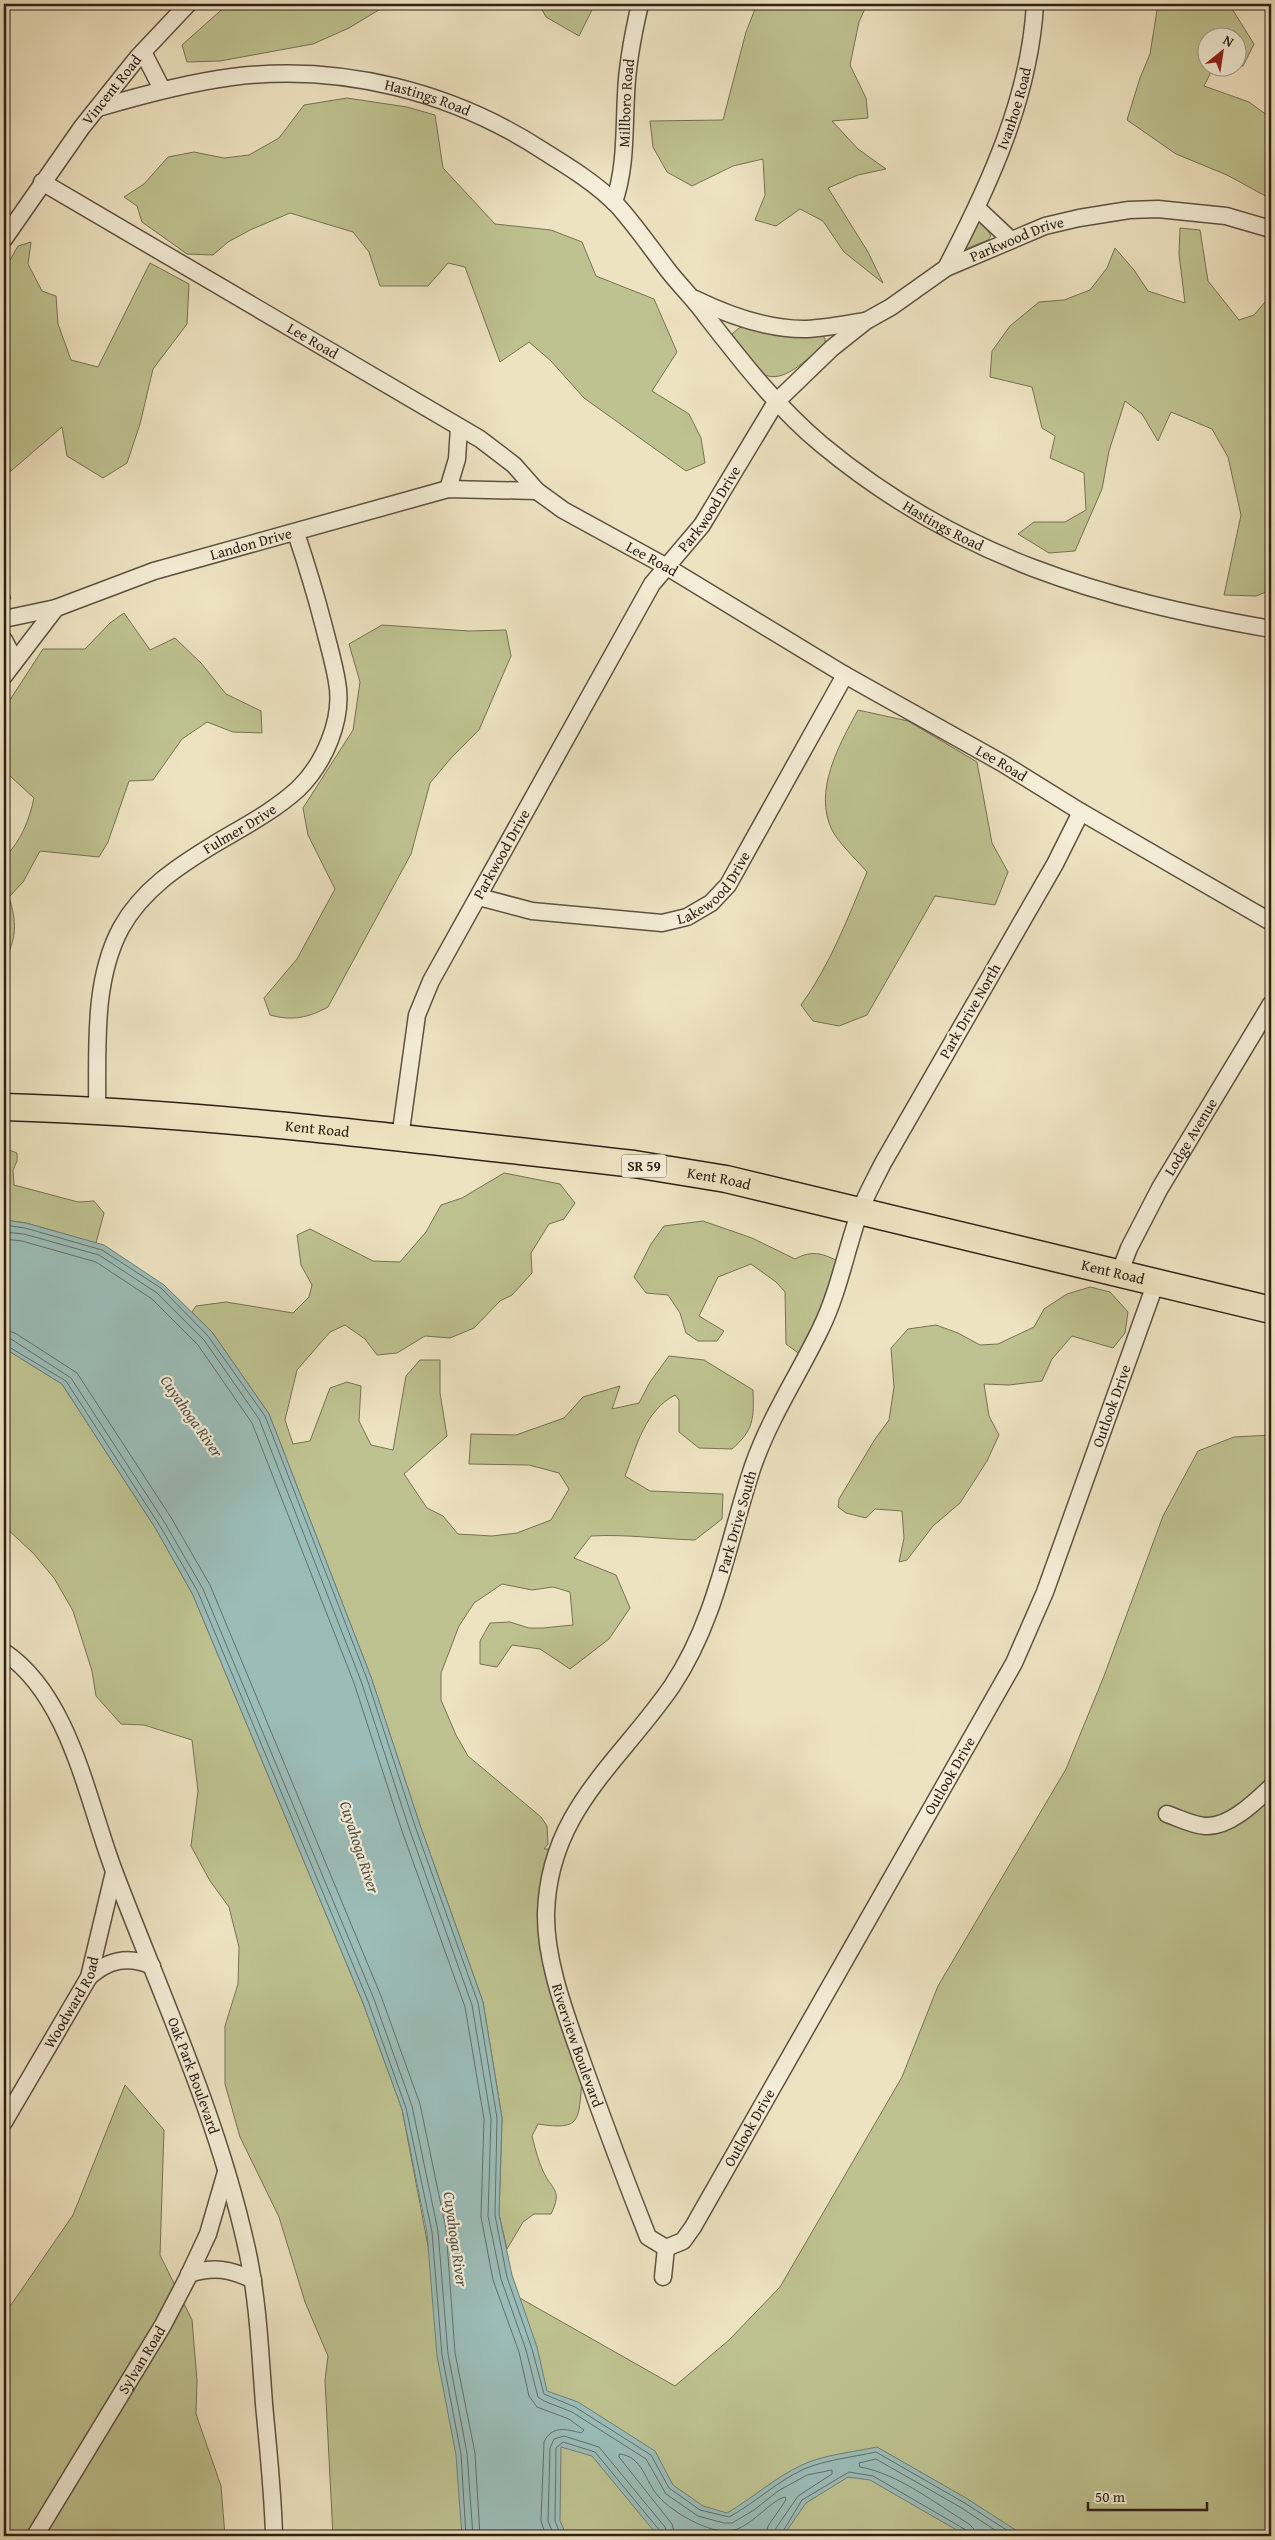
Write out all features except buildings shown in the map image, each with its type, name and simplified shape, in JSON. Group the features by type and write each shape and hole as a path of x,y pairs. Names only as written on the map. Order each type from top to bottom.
{"main road":[{"name":"Kent Road","path":"4,1108 97,1110 189,1116 400,1138 687,1172 860,1210 1271,1310"}],"street":[{"name":"Vincent Road","path":"4,239 42,182 98,108 143,52 188,4"},
{"name":"Millboro Road","path":"614,202 623,169 626,92 640,4"},
{"name":"Ivanhoe Road","path":"946,268 977,208 1003,144 1022,84 1035,4"},
{"path":"143,52 162,89"},
{"name":"Hastings Road","path":"98,108 162,89 232,77 291,74 357,80 411,90 459,105 526,139 614,202 761,386 819,442 878,487 963,538 996,554 1054,577 1102,592 1216,620 1271,630"},
{"name":"Lee Road","path":"42,182 459,427 514,465 537,491 563,510 667,567 845,674 1002,763 1081,812 1271,922"},
{"path":"977,208 1012,240"},
{"name":"Parkwood Drive","path":"400,1138 417,1016 431,981 652,584 702,525 776,402 832,348 866,321 891,307 946,268 1045,226 1129,210 1158,209 1226,216 1271,229"},
{"name":"Hastings Road","path":"689,296 729,315 760,324 806,329 866,321"},
{"path":"448,489 457,459 459,427"},
{"name":"Landon Drive","path":"4,619 56,608 154,571 296,533 448,489 537,491"},
{"name":"Fulmer Drive","path":"97,1110 101,986 107,961 122,927 136,906 162,879 184,863 279,804 299,788 315,768 331,735 337,710 337,681 310,574 296,533"},
{"path":"4,676 56,608"},
{"path":"4,640 15,661"},
{"name":"Lakewood Drive","path":"479,896 532,912 648,924 670,922 687,917 711,903 728,885 845,674"},
{"name":"Park Drive North","path":"860,1210 883,1163 1056,864 1081,812"},
{"name":"Lodge Avenue","path":"1119,1274 1128,1248 1160,1188 1271,1004"},
{"name":"Park Drive South","path":"575,1812 583,1798 658,1706 694,1647 720,1582 754,1463 765,1434 821,1328 843,1268 860,1210"},
{"name":"Outlook Drive","path":"666,2248 683,2242 765,2103 1014,1663 1045,1592 1156,1282"},
{"name":"Oak Park Boulevard","path":"6,1658 54,1707 93,1808 114,1872 203,2098 227,2172 253,2280 274,2536"},
{"path":"1167,1814 1204,1826 1214,1826 1235,1816 1271,1787"},
{"name":"Riverview Boulevard","path":"575,1812 559,1843 549,1883 546,1913 550,1952 573,2036 608,2136 648,2237 666,2248"},
{"name":"Woodward Road","path":"4,2122 89,1978 114,1872"},
{"path":"89,1978 104,1966 125,1959 152,1966"},
{"name":"Sylvan Road","path":"35,2536 163,2325 190,2274 208,2234 227,2172"},
{"path":"662,2277 666,2248"},
{"path":"190,2274 207,2268 224,2269 253,2280"}],"green space":[{"path":"228,4 395,4 387,5 349,28 313,44 220,61 187,62 182,45"},
{"path":"539,4 595,4 579,36 546,17"},
{"path":"757,4 867,4 859,22 850,65 866,98 868,118 832,121 858,149 886,169 858,175 828,188 868,252 883,283 844,252 823,221 800,209 776,226 755,220 765,195 763,159 733,166 692,186 667,172 653,147 650,121 723,120 746,32"},
{"path":"1158,4 1229,4 1244,28 1198,28 1198,78 1208,78 1204,86 1249,102 1271,118 1271,199 1227,175 1176,154 1127,120 1140,78 1150,54"},
{"path":"1248,34 1254,44 1248,56"},
{"path":"347,98 407,107 435,115 443,168 495,224 551,230 582,242 596,276 654,299 677,352 652,391 689,414 701,438 705,463 686,471 584,398 551,361 529,342 500,362 465,267 448,263 428,286 380,286 369,252 353,232 290,213 250,230 228,242 213,255 187,254 142,222 137,206 124,197 144,184 168,157 194,152 224,158 249,155 279,138 304,105"},
{"path":"978,222 985,226 991,236 988,240 963,250"},
{"path":"1180,228 1200,230 1208,281 1239,320 1254,315 1271,295 1271,590 1256,596 1224,595 1241,515 1228,457 1212,429 1171,412 1158,441 1142,414 1125,401 1109,451 1102,489 1075,551 1049,553 1018,534 1034,522 1065,522 1086,510 1084,473 1050,458 1055,436 1042,428 1032,387 990,377 992,351 1010,326 1039,302 1064,300 1090,290 1107,268 1115,248 1134,270 1148,291 1185,303 1179,254"},
{"path":"31,242 28,264 42,291 56,296 58,324 71,360 98,367 150,263 189,284 187,324 153,369 140,424 127,463 103,478 67,456 62,427 4,477 4,271 18,246"},
{"path":"745,326 820,335 825,338 825,344 797,367 781,376 773,377 765,375 734,340 732,334"},
{"path":"4,575 11,599 4,601"},
{"path":"124,613 150,650 175,638 201,663 226,694 261,711 262,733 233,732 207,722 182,739 153,780 129,781 108,842 99,857 40,851 23,882 9,897 14,930 11,945 4,962 4,858 24,830 34,798 9,775 4,776 4,709 43,649 85,649 110,623"},
{"path":"382,625 469,631 506,630 511,656 479,730 430,783 411,854 328,1007 314,1014 293,1018 270,1015 264,998 297,959 335,889 308,835 303,808 353,730 360,682 349,644"},
{"path":"858,710 908,721 977,762 992,843 1008,872 995,905 935,896 867,1015 839,1026 813,1021 801,1005 830,957 867,872 835,836 827,815 825,800 827,784 836,753"},
{"path":"4,1148 17,1153 17,1161 13,1170 14,1185 78,1202 94,1201 104,1213 96,1243 26,1223 4,1220"},
{"path":"504,1173 560,1184 575,1203 564,1219 549,1224 531,1253 532,1273 512,1295 500,1301 474,1328 450,1338 425,1336 397,1353 377,1355 365,1339 345,1325 330,1332 297,1370 285,1420 293,1444 310,1441 330,1388 347,1382 361,1386 359,1421 371,1445 393,1450 406,1376 420,1360 440,1360 440,1393 447,1436 404,1474 427,1508 443,1516 458,1534 492,1536 517,1533 551,1520 569,1489 559,1473 529,1465 469,1464 471,1434 516,1435 564,1418 583,1397 620,1386 612,1409 639,1403 650,1382 669,1356 704,1360 753,1390 753,1416 749,1429 732,1449 699,1448 679,1432 679,1400 675,1395 656,1410 649,1419 638,1441 625,1476 650,1491 723,1494 722,1519 695,1540 591,1536 574,1558 616,1575 630,1608 609,1639 570,1669 540,1649 512,1645 497,1667 480,1664 480,1641 490,1623 510,1622 529,1628 573,1625 570,1592 553,1587 532,1590 502,1584 474,1603 459,1626 441,1673 441,1700 456,1735 468,1756 541,1817 547,1826 548,1844 544,1849 550,1849 543,1876 582,2082 580,2106 575,2120 563,2126 538,2124 532,2136 541,2167 556,2195 551,2214 534,2214 523,2222 507,2249 499,2214 502,2118 483,2002 420,1825 371,1677 269,1414 212,1332 192,1312 196,1306 226,1302 293,1313 309,1297 312,1285 301,1265 297,1235 310,1229 373,1261 400,1262 426,1232 441,1205 462,1198"},
{"path":"703,1221 752,1238 795,1259 806,1254 816,1254 838,1261 823,1322 801,1355 786,1344 785,1292 776,1282 751,1264 718,1277 699,1316 724,1331 717,1341 698,1341 686,1333 680,1313 668,1295 646,1293 634,1277 651,1244 664,1226"},
{"path":"1090,1287 1110,1292 1128,1312 1125,1333 1113,1348 1072,1336 1052,1359 1042,1381 1009,1385 984,1384 989,1416 999,1435 987,1461 960,1503 933,1526 907,1560 899,1562 904,1538 902,1511 875,1509 866,1518 846,1513 838,1507 839,1499 875,1439 889,1420 894,1387 891,1348 908,1329 936,1325 958,1333 980,1345 998,1344 1034,1327 1044,1309 1067,1294"},
{"path":"4,1348 62,1384 156,1529 193,1595 363,2003 402,2109 428,2246 675,2386 729,2340 780,2287 902,2077 938,1986 1066,1769 1104,1676 1163,1516 1198,1451 1234,1437 1271,1435 1271,2536 1262,2534 1168,2531 1116,2536 333,2536 325,2380 328,2356 305,2302 279,2217 240,2137 225,2084 225,2026 238,1984 239,1947 229,1907 210,1881 191,1846 198,1791 192,1740 144,1725 121,1724 96,1696 92,1671 73,1611 54,1578 33,1553 4,1526"},
{"path":"125,2085 164,2130 160,2255 192,2320 197,2380 196,2414 221,2486 225,2536 4,2536 4,2511 6,2508 4,2496 4,2315 73,2215"}],"water":[{"name":"Cuyahoga River","path":"4,1220 26,1223 104,1245 164,1285 212,1332 269,1414 371,1677 420,1825 483,2002 502,2118 499,2214 512,2275 537,2347 547,2391 578,2402 655,2451 673,2485 703,2506 727,2513 782,2476 802,2465 828,2456 877,2447 966,2498 1025,2536 967,2536 870,2480 848,2477 806,2503 783,2536 658,2536 592,2456 561,2447 560,2521 567,2536 462,2536 456,2455 437,2356 427,2233 402,2109 363,2003 193,1595 156,1529 62,1384 4,1348"},
{"path":"1168,2531 1263,2534 1271,2536 1116,2536"}]}
